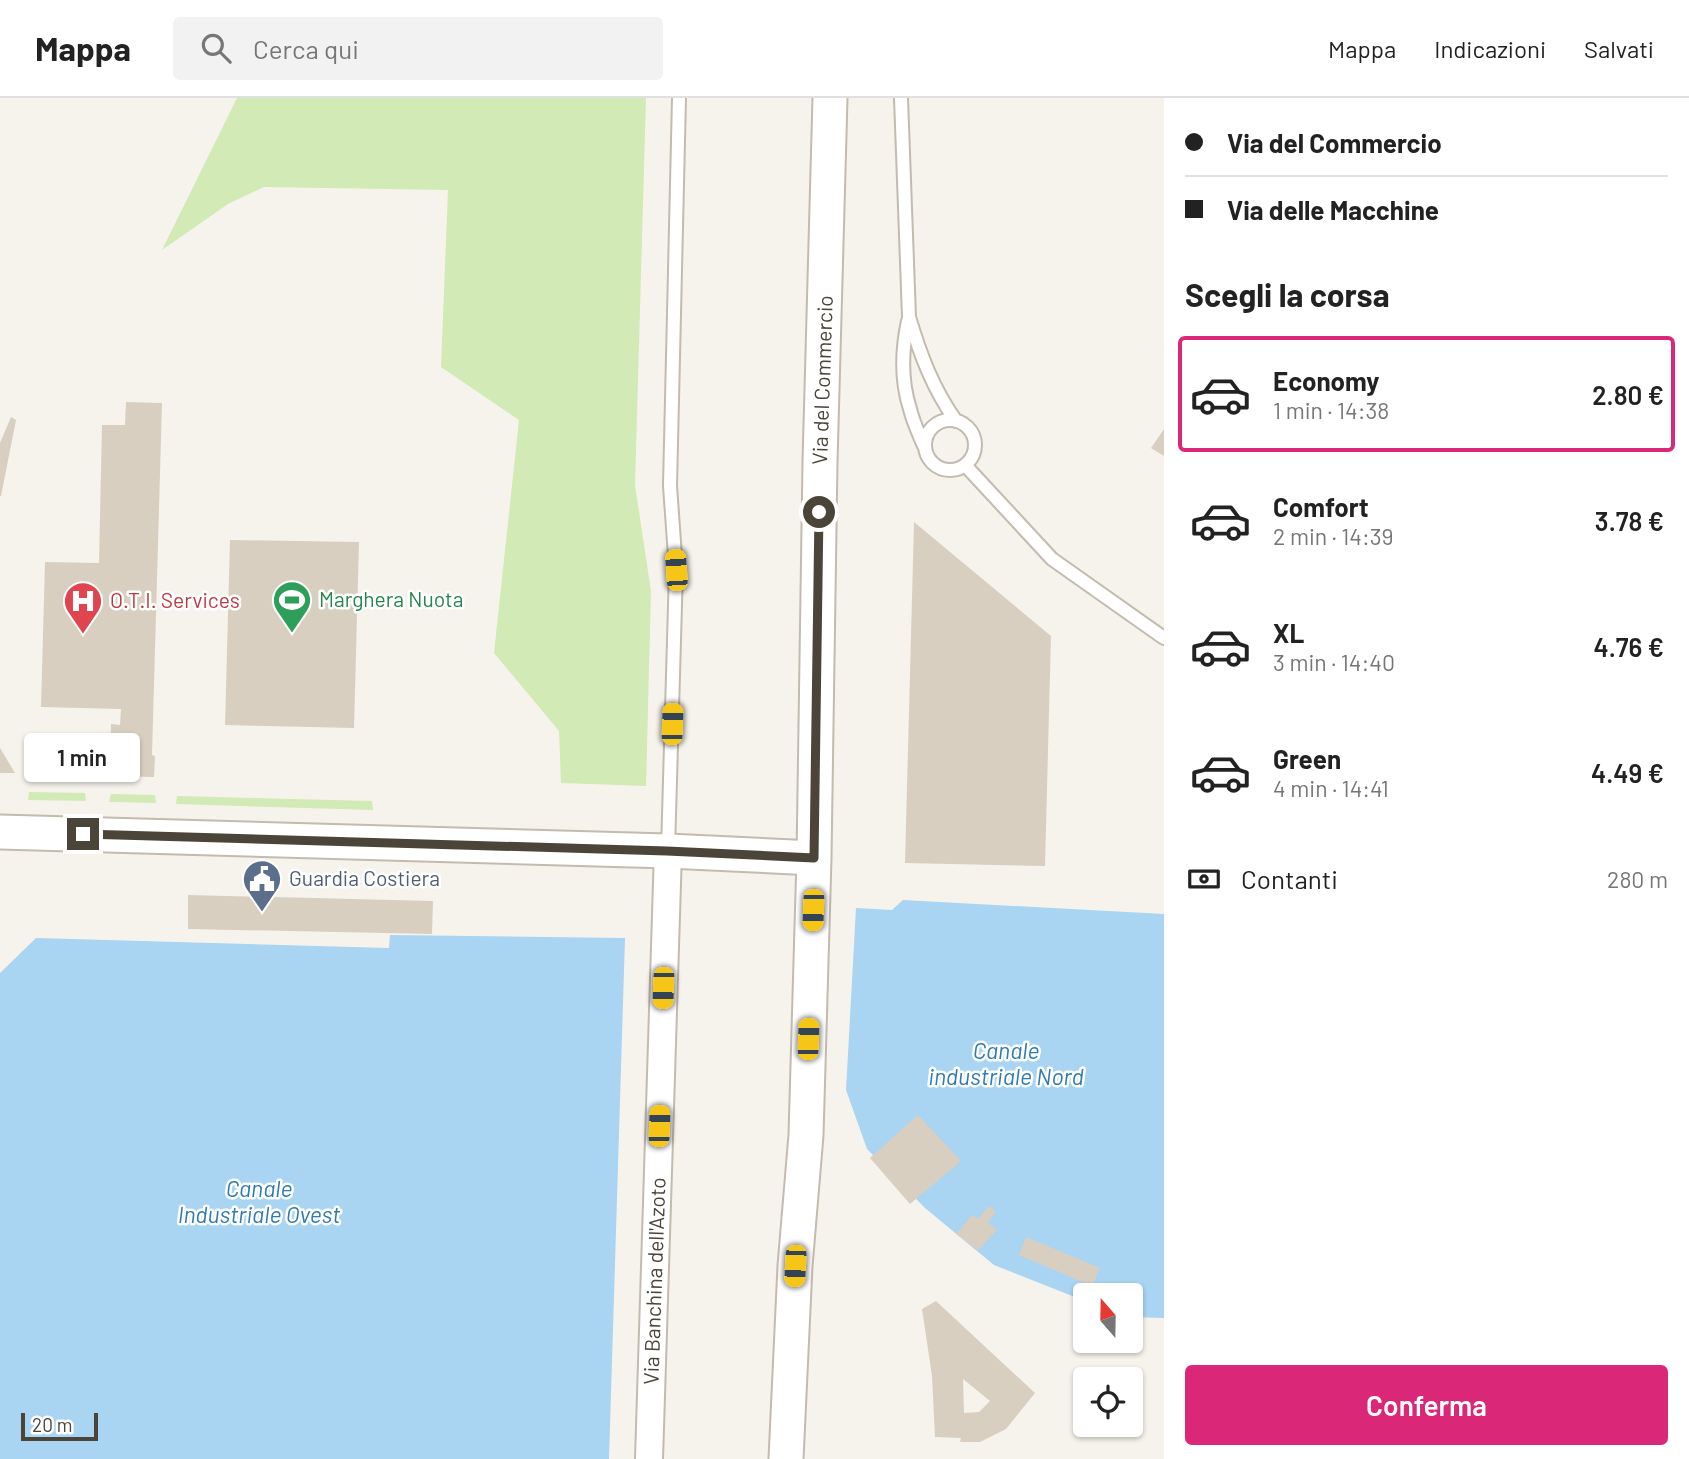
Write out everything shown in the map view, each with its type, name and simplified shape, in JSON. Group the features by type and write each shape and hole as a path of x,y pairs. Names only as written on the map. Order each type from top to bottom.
{"street":[{"name":"Via del Commercio","path":"786,1459 795,1266 806,1135 830,98"},
{"path":"0,832 667,851 814,858"},
{"name":"Via Banchina dell'Azoto","path":"649,1459 667,851"}],"lane":[{"path":"667,851 676,570 670,485 679,98"},
{"path":"901,98 909,317 904,340 904,374 909,409 929,458 934,465 950,470 965,465 971,459 974,436 970,429 956,421 941,401 918,347 909,317"},
{"path":"926,450 925,442 933,427 940,422 956,421"},
{"path":"965,465 1052,559 1164,638"}],"green space":[{"path":"237,98 646,98 635,485 651,591 646,786 561,783 559,731 494,653 519,420 441,367 448,190 264,187 228,204 162,250"},
{"path":"29,792 85,793 86,801 28,800"},
{"path":"111,794 155,795 156,803 109,802"},
{"path":"177,796 372,801 373,810 176,804"}],"water":[{"name":"Canale industriale Nord","path":"903,900 1164,914 1164,1318 1143,1317 1143,1283 1073,1283 1073,1296 994,1265 925,1208 867,1149 846,1090 856,908 892,910"},
{"name":"Canale Industriale Ovest","path":"390,935 625,938 609,1459 0,1459 0,973 36,938 389,948"}],"building":[{"path":"126,402 162,403 152,755 155,756 154,777 110,776 111,724 120,725 121,709 41,707 45,562 99,563 102,425 125,425"},
{"path":"11,417 16,420 0,496 0,443"},
{"path":"1164,429 1164,456 1151,448"},
{"path":"914,522 1051,636 1045,866 905,863"},
{"name":"Marghera Nuota","path":"230,540 359,542 354,728 225,725"},
{"path":"25,742 91,745 89,776 24,773"},
{"path":"0,748 15,773 0,773"},
{"path":"188,895 433,901 432,934 188,929"},
{"path":"918,1115 961,1161 910,1204 870,1158"},
{"path":"989,1206 996,1211 988,1223 997,1230 978,1250 956,1234 972,1215 978,1219"},
{"path":"1026,1237 1100,1268 1093,1283 1085,1283 1019,1255"},
{"path":"936,1301 1035,1393 1006,1429 980,1442 960,1442 961,1438 935,1437 932,1376 922,1309","holes":["963,1379 990,1401 979,1412 964,1413"]}],"place":[{"name":"Marghera Nuota","path":"292,634"},
{"name":"O.T.I. Services","path":"83,635"},
{"name":"Guardia Costiera","path":"262,913"}],"route":[{"path":"83,834 667,851 814,858 819,512"}]}
